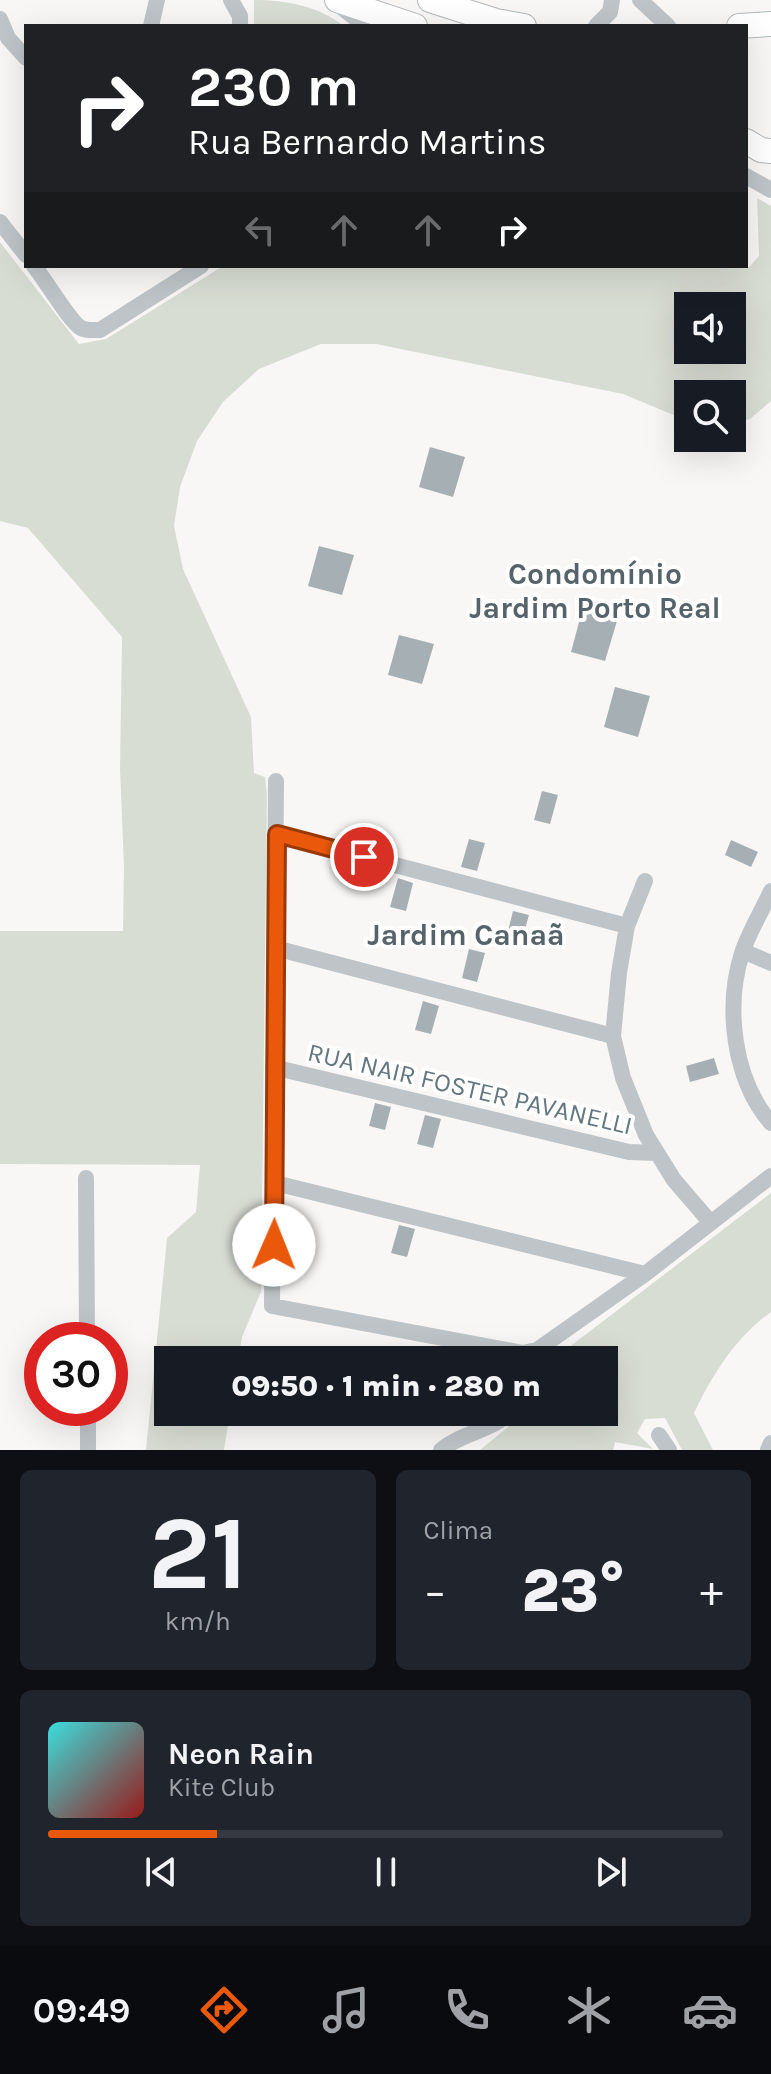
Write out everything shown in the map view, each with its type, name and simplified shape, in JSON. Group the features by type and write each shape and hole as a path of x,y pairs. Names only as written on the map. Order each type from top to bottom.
{"highway":[{"path":"335,0 409,24"},
{"path":"430,0 513,24"},
{"path":"748,25 771,24"},
{"path":"748,142 761,150 771,151"}],"street":[{"path":"151,24 157,0"},
{"path":"335,0 363,24"},
{"path":"598,24 610,12 612,0"},
{"path":"640,0 666,24"},
{"path":"233,2 240,16 240,24"},
{"path":"0,19 8,38 24,56"},
{"path":"748,177 771,190"},
{"path":"0,222 24,252"},
{"path":"36,268 72,321 84,330 100,330 190,268"},
{"path":"276,781 272,1306 486,1346"},
{"path":"277,834 627,926"},
{"path":"645,881 627,926 613,1036 623,1078 646,1135 674,1180 711,1223"},
{"path":"771,891 743,951 735,985 735,1029 744,1075 771,1123"},
{"path":"275,948 613,1036"},
{"path":"743,951 771,963"},
{"name":"RUA NAIR FOSTER PAVANELLI","path":"273,1067 629,1152 657,1153"},
{"path":"547,1346 771,1176"},
{"path":"86,1178 87,1322"},
{"path":"275,1183 645,1274"},
{"path":"88,1426 88,1450"},
{"path":"441,1450 457,1438 487,1426"},
{"path":"659,1435 669,1450"},
{"path":"768,1450 771,1443"}],"shaded area":[{"path":"254,0 301,6 341,24 254,24"},
{"path":"757,198 771,206 771,401 750,419 746,420 746,380 674,380 674,415 623,394 376,344 321,344 259,369 223,402 197,441 180,487 174,526 183,569 251,717 254,773 265,777 267,795 261,1292 240,1346 156,1346 167,1238 196,1212 200,1165 0,1164 0,931 123,931 124,866 120,769 122,637 28,528 0,521 0,242 79,344 106,339 220,268 748,267 759,256"},
{"path":"771,1193 771,1312 746,1333 726,1358 694,1413 713,1450 682,1450 665,1418 645,1419 637,1433 653,1449 615,1442 613,1450 480,1450 509,1426 618,1426 618,1346 570,1346"},
{"path":"154,1369 154,1426 228,1426 224,1450 146,1450"}],"building":[{"path":"430,447 465,457 453,497 419,487"},
{"path":"319,546 354,555 342,595 308,586"},
{"path":"582,611 617,621 605,661 571,652"},
{"path":"399,635 434,644 422,684 388,675"},
{"path":"615,687 650,696 638,737 604,727"},
{"path":"542,791 558,795 550,824 534,820"},
{"path":"469,839 485,843 477,871 461,867"},
{"path":"731,840 758,852 751,867 725,855"},
{"path":"398,878 413,883 406,911 390,907"},
{"path":"513,911 529,915 521,943 506,939"},
{"path":"469,949 485,953 477,982 462,978"},
{"path":"423,1001 439,1006 431,1034 415,1030"},
{"path":"714,1058 719,1074 690,1082 686,1066"},
{"path":"375,1103 391,1107 385,1130 369,1126"},
{"path":"425,1115 441,1119 433,1148 417,1144"},
{"path":"399,1225 415,1229 407,1257 391,1253"}],"district":[{"name":"Condomínio Jardim Porto Real","path":"595,591"},
{"name":"Jardim Canaã","path":"466,935"}],"route":[{"path":"274,1245 277,834 364,857"}]}
